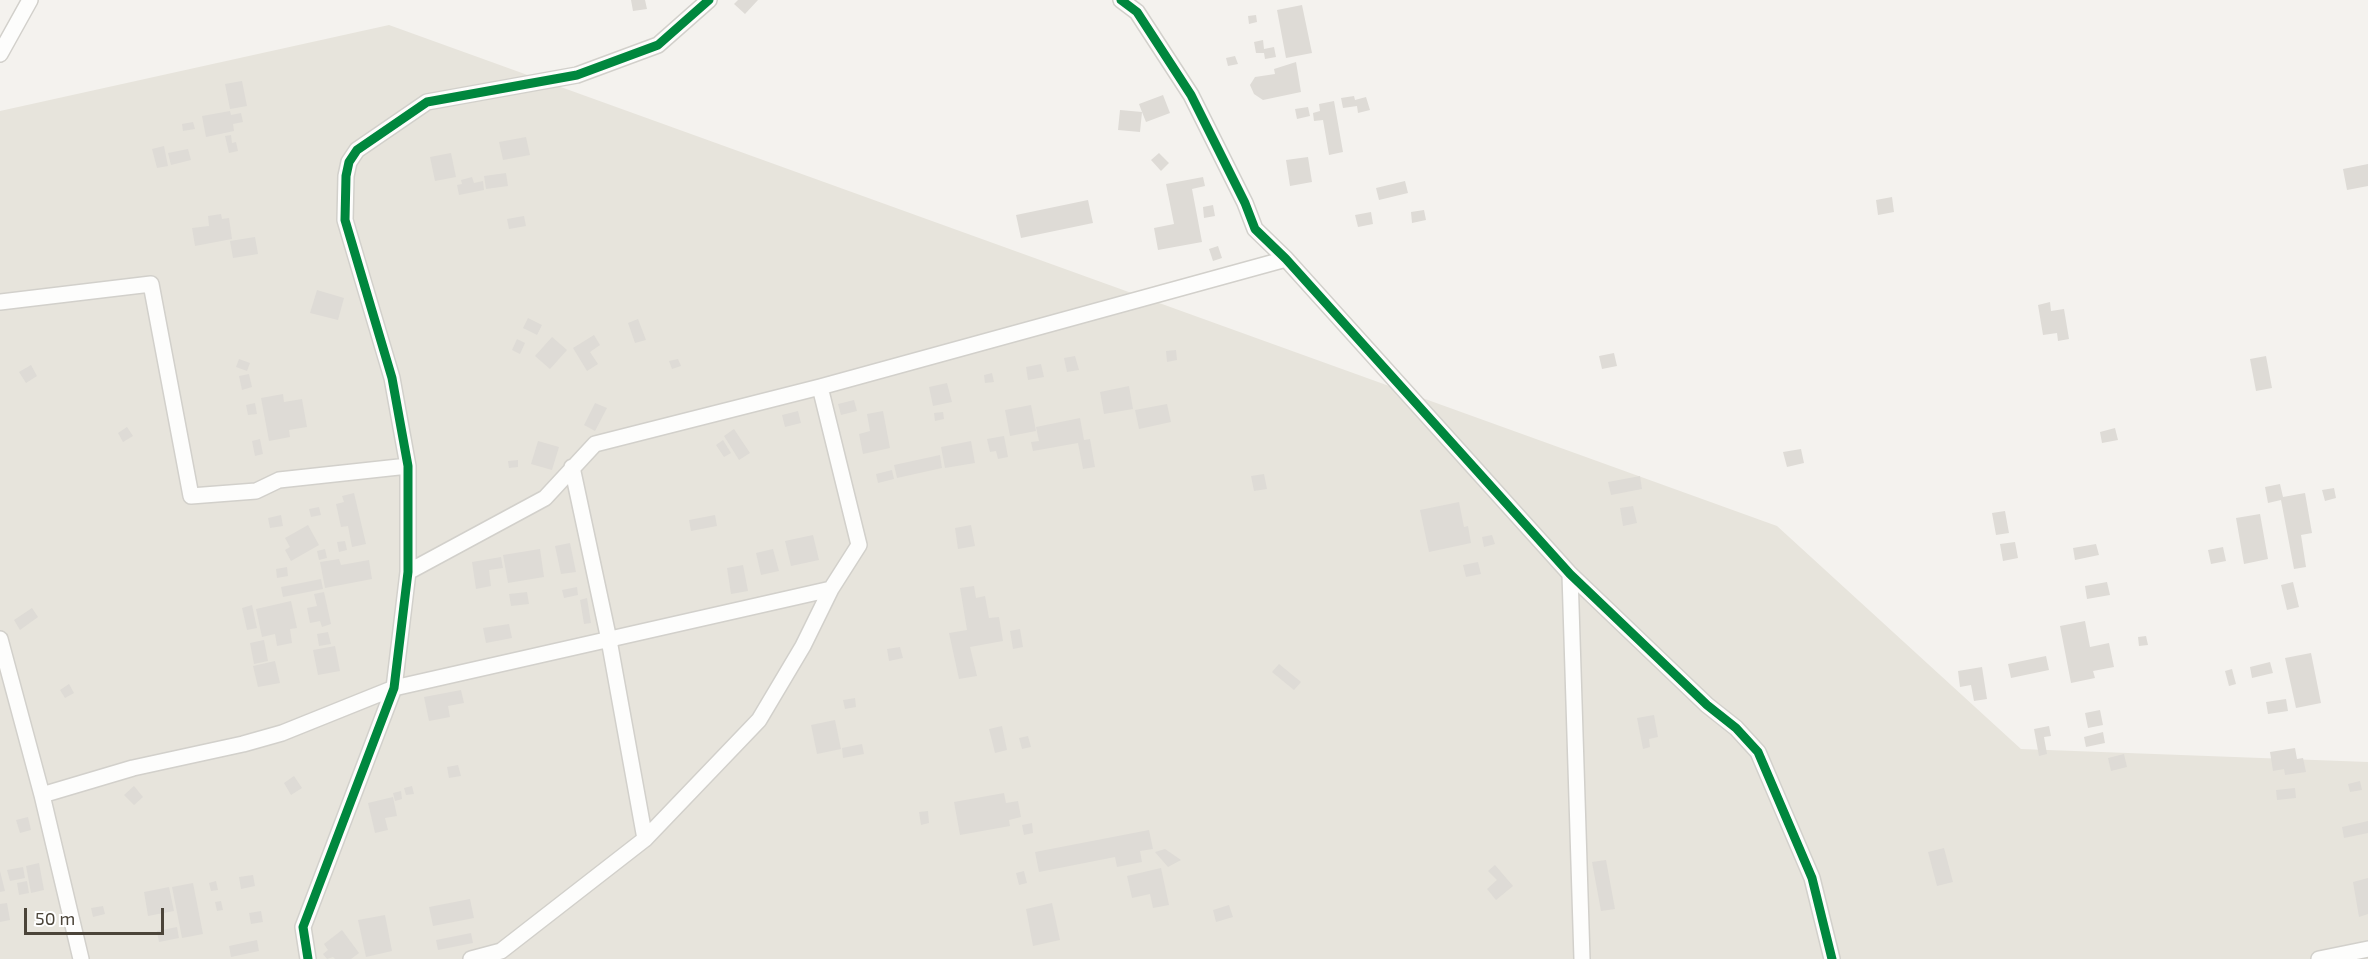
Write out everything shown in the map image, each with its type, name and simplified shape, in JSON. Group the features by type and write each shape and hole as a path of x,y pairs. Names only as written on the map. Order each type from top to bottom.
{"street":[{"path":"0,54 30,0"},
{"path":"308,959 303,927 394,688 408,572 408,466 392,378 345,220 346,176 350,162 357,150 427,102 578,75 658,45 709,0"},
{"path":"1121,0 1137,12 1191,95 1245,203 1255,229 1286,260 1570,574 1707,705 1736,728 1758,752 1812,878 1832,959"},
{"path":"408,572 545,498 595,444 820,387 1286,260"},
{"path":"0,302 151,284 191,496 256,491 279,480 408,466"},
{"path":"471,959 501,951 645,839 759,720 803,646 831,589 859,545 820,387"},
{"path":"572,467 609,640 645,839"},
{"path":"1570,574 1582,959"},
{"path":"42,795 134,768 282,733 394,688 831,589"},
{"path":"0,639 42,795 81,959"},
{"path":"2319,959 2368,949"}],"shaded area":[{"path":"389,25 1777,526 2021,749 2368,762 2368,959 0,959 0,111"}],"building":[{"path":"631,0 645,0 647,9 633,11"},
{"path":"738,0 758,0 745,14 734,4"},
{"path":"1302,5 1312,53 1286,58 1277,10"},
{"path":"1256,15 1257,22 1249,24 1248,16"},
{"path":"1263,40 1264,49 1274,47 1276,57 1265,59 1264,53 1256,53 1254,42"},
{"path":"1235,56 1238,64 1228,66 1226,58"},
{"path":"1296,62 1301,92 1263,100 1254,94 1250,85 1255,77 1275,74 1274,69"},
{"path":"242,81 247,106 230,109 225,84"},
{"path":"1163,95 1170,113 1146,122 1139,104"},
{"path":"1354,96 1355,100 1366,97 1370,110 1358,113 1357,106 1343,108 1341,98"},
{"path":"1334,101 1343,152 1329,155 1323,120 1314,121 1313,113 1320,111 1319,104"},
{"path":"1308,107 1310,116 1297,119 1295,109"},
{"path":"1120,110 1142,112 1140,132 1118,130"},
{"path":"230,111 231,115 241,113 243,122 233,124 234,131 206,137 202,116"},
{"path":"193,122 195,129 183,131 182,124"},
{"path":"231,135 232,143 236,142 238,151 229,153 225,136"},
{"path":"526,137 530,155 503,160 499,142"},
{"path":"164,146 168,166 157,168 152,149"},
{"path":"188,149 191,160 171,165 168,153"},
{"path":"451,153 456,177 435,181 430,157"},
{"path":"1159,153 1169,163 1161,171 1151,160"},
{"path":"1308,157 1312,182 1290,186 1286,160"},
{"path":"2368,164 2368,186 2347,190 2343,169"},
{"path":"506,173 508,186 486,189 484,176"},
{"path":"472,177 474,183 483,181 484,190 459,195 457,185 462,184 461,180"},
{"path":"1203,177 1205,186 1192,189 1202,242 1158,250 1154,228 1174,224 1166,184"},
{"path":"1405,181 1408,193 1379,200 1376,188"},
{"path":"1892,197 1894,212 1878,215 1876,200"},
{"path":"1088,200 1093,223 1021,238 1016,215"},
{"path":"1213,205 1215,216 1204,218 1203,207"},
{"path":"1424,210 1426,220 1412,223 1411,212"},
{"path":"1371,212 1373,224 1358,227 1355,215"},
{"path":"221,214 222,219 229,218 232,239 195,246 192,228 209,226 208,216"},
{"path":"524,216 526,226 509,229 507,219"},
{"path":"255,237 258,254 233,258 230,241"},
{"path":"1218,246 1222,258 1213,261 1209,249"},
{"path":"317,290 344,298 338,320 310,313"},
{"path":"2050,302 2051,311 2064,309 2069,339 2058,341 2057,333 2043,335 2038,305"},
{"path":"528,318 542,325 537,335 523,328"},
{"path":"638,319 646,340 635,343 628,323"},
{"path":"594,335 600,345 590,352 598,364 587,371 573,348"},
{"path":"552,337 567,350 550,369 535,356"},
{"path":"517,339 525,343 520,354 512,350"},
{"path":"1176,350 1177,360 1167,362 1166,351"},
{"path":"1614,353 1617,366 1602,369 1599,356"},
{"path":"1075,356 1079,370 1067,372 1064,358"},
{"path":"2266,356 2272,388 2256,391 2250,359"},
{"path":"239,359 250,363 247,371 236,367"},
{"path":"678,359 681,366 672,369 669,361"},
{"path":"1041,364 1044,377 1028,380 1026,367"},
{"path":"31,365 37,376 26,383 19,372"},
{"path":"992,373 994,382 985,383 984,375"},
{"path":"249,374 252,387 242,390 239,376"},
{"path":"947,383 952,402 933,406 929,387"},
{"path":"1129,386 1133,409 1104,414 1100,392"},
{"path":"283,394 284,402 302,399 307,427 289,430 290,437 269,441 261,398"},
{"path":"854,400 857,411 841,415 838,404"},
{"path":"255,403 257,414 248,415 246,405"},
{"path":"595,403 607,408 595,431 584,425"},
{"path":"1167,404 1171,422 1139,429 1135,410"},
{"path":"1031,405 1036,431 1010,436 1005,410"},
{"path":"798,411 801,423 785,427 782,415"},
{"path":"883,411 890,448 863,454 859,434 870,431 867,414"},
{"path":"943,412 944,419 935,421 934,413"},
{"path":"1080,418 1084,440 1090,439 1095,467 1083,469 1078,443 1033,451 1031,442 1039,441 1036,427"},
{"path":"127,427 133,436 123,442 118,433"},
{"path":"2115,428 2118,440 2102,443 2100,432"},
{"path":"734,429 750,453 739,460 724,436"},
{"path":"1004,436 1008,457 998,459 996,451 990,452 987,439"},
{"path":"260,439 263,454 255,456 252,441"},
{"path":"723,440 731,453 724,457 716,445"},
{"path":"538,441 559,447 552,470 531,464"},
{"path":"971,441 975,463 945,468 941,447"},
{"path":"1801,449 1804,463 1787,467 1783,452"},
{"path":"940,455 942,468 897,478 894,465"},
{"path":"518,460 518,467 509,468 508,461"},
{"path":"892,470 894,479 878,483 876,474"},
{"path":"1264,474 1267,489 1254,491 1251,476"},
{"path":"1640,476 1642,489 1611,495 1608,482"},
{"path":"2280,484 2283,497 2305,493 2312,533 2301,535 2306,567 2294,569 2281,500 2268,503 2265,487"},
{"path":"2334,488 2336,498 2325,501 2322,490"},
{"path":"354,493 366,544 352,547 348,526 341,527 336,504 344,502 342,496"},
{"path":"1459,502 1464,527 1468,526 1471,543 1429,552 1420,510"},
{"path":"1633,506 1637,523 1623,526 1620,508"},
{"path":"319,507 321,515 311,517 309,509"},
{"path":"2005,511 2009,533 1996,535 1992,513"},
{"path":"2260,514 2268,559 2244,564 2236,518"},
{"path":"281,515 283,526 270,528 268,518"},
{"path":"715,515 717,526 691,531 689,520"},
{"path":"308,525 319,545 291,561 285,550 290,547 285,538"},
{"path":"971,525 975,546 958,549 955,528"},
{"path":"813,535 819,560 791,566 785,541"},
{"path":"1492,535 1495,544 1484,547 1482,537"},
{"path":"345,541 347,550 339,552 337,542"},
{"path":"2015,542 2018,558 2003,561 2000,544"},
{"path":"570,543 576,572 561,574 555,546"},
{"path":"2096,544 2099,555 2075,560 2073,548"},
{"path":"2223,547 2226,561 2211,564 2208,550"},
{"path":"325,549 327,558 319,560 317,551"},
{"path":"540,549 544,577 508,583 503,555"},
{"path":"773,549 779,571 761,575 756,553"},
{"path":"501,557 503,568 489,570 491,586 476,589 472,562"},
{"path":"339,559 341,565 369,560 372,579 325,588 320,562"},
{"path":"1478,562 1481,574 1466,577 1463,565"},
{"path":"743,565 748,591 731,594 727,568"},
{"path":"287,567 288,576 277,578 276,569"},
{"path":"321,579 323,589 283,597 281,587"},
{"path":"2107,582 2110,595 2087,599 2085,586"},
{"path":"2293,582 2299,607 2287,610 2281,585"},
{"path":"974,586 976,598 985,596 989,618 999,617 1003,641 970,647 977,676 959,679 949,633 967,630 960,588"},
{"path":"577,587 578,595 564,598 562,590"},
{"path":"324,592 331,624 322,627 320,621 310,623 307,608 317,606 314,594"},
{"path":"527,592 529,604 511,606 509,594"},
{"path":"587,598 591,623 584,624 580,600"},
{"path":"291,601 297,628 290,629 292,643 277,646 275,634 262,637 256,609"},
{"path":"252,605 257,628 247,630 242,608"},
{"path":"32,608 38,617 20,630 14,620"},
{"path":"2085,621 2090,647 2109,643 2114,667 2093,671 2095,678 2071,683 2060,626"},
{"path":"509,624 512,638 486,643 483,628"},
{"path":"1020,629 1023,647 1013,649 1010,631"},
{"path":"328,632 331,644 319,646 317,634"},
{"path":"2146,636 2148,645 2139,646 2138,637"},
{"path":"264,640 268,661 254,664 250,643"},
{"path":"335,646 340,671 318,675 313,650"},
{"path":"900,647 903,658 889,661 887,649"},
{"path":"2311,653 2321,703 2296,708 2285,658"},
{"path":"2046,656 2049,670 2011,678 2008,664"},
{"path":"275,661 280,683 258,687 253,666"},
{"path":"2270,662 2273,673 2252,678 2250,667"},
{"path":"1279,664 1301,682 1294,690 1272,672"},
{"path":"1982,667 1987,699 1974,701 1971,685 1960,687 1958,671"},
{"path":"2232,669 2236,684 2229,686 2225,671"},
{"path":"69,684 74,693 65,698 60,690"},
{"path":"461,690 464,703 448,706 450,717 429,721 424,697"},
{"path":"855,698 856,707 845,709 843,700"},
{"path":"2286,699 2288,711 2268,714 2266,702"},
{"path":"2100,710 2103,725 2088,728 2085,713"},
{"path":"1654,715 1658,737 1649,739 1650,747 1643,749 1637,718"},
{"path":"835,720 841,749 817,754 811,725"},
{"path":"1002,726 1007,750 995,753 989,729"},
{"path":"2049,726 2051,736 2044,737 2047,754 2039,756 2034,729"},
{"path":"2103,732 2105,743 2086,747 2084,737"},
{"path":"1028,736 1031,747 1022,749 1019,738"},
{"path":"862,744 864,754 843,758 842,748"},
{"path":"2295,748 2297,759 2303,758 2306,772 2285,775 2284,769 2273,771 2270,752"},
{"path":"2124,754 2127,767 2111,771 2108,758"},
{"path":"458,765 461,776 449,778 447,767"},
{"path":"294,776 302,788 291,795 284,783"},
{"path":"2360,781 2362,790 2350,792 2348,784"},
{"path":"134,786 143,797 134,805 124,795"},
{"path":"412,786 414,794 406,795 404,788"},
{"path":"2295,788 2296,798 2277,800 2276,790"},
{"path":"401,791 402,799 395,801 393,793"},
{"path":"1004,793 1006,803 1018,801 1021,817 1009,820 1010,826 960,835 954,802"},
{"path":"393,797 397,816 385,818 388,830 375,833 368,803"},
{"path":"928,811 929,823 921,825 919,812"},
{"path":"28,817 31,830 20,833 16,820"},
{"path":"2368,821 2368,833 2344,838 2342,827"},
{"path":"1032,823 1033,833 1024,835 1022,825"},
{"path":"1149,830 1153,849 1140,851 1142,862 1117,867 1115,857 1039,872 1035,852"},
{"path":"1944,848 1953,882 1937,886 1928,852"},
{"path":"1165,849 1181,860 1168,867 1155,852"},
{"path":"1606,860 1615,909 1601,911 1592,862"},
{"path":"39,863 44,890 31,893 26,866"},
{"path":"1495,865 1513,886 1496,900 1487,889 1497,880 1488,871"},
{"path":"23,867 25,878 10,881 7,870"},
{"path":"1161,868 1169,905 1153,908 1150,894 1132,898 1127,876"},
{"path":"0,871 5,891 0,892"},
{"path":"1024,871 1027,883 1019,885 1016,873"},
{"path":"253,875 255,886 241,889 239,877"},
{"path":"2368,878 2368,914 2359,917 2353,882"},
{"path":"27,881 29,893 19,895 17,883"},
{"path":"216,881 218,890 211,891 209,883"},
{"path":"193,883 203,934 182,938 172,887"},
{"path":"169,887 174,911 148,916 144,892"},
{"path":"470,899 474,918 433,926 429,907"},
{"path":"221,901 223,910 217,911 215,902"},
{"path":"7,903 10,920 0,922 0,904"},
{"path":"1052,903 1060,940 1033,946 1026,909"},
{"path":"1229,905 1233,917 1216,922 1213,910"},
{"path":"103,906 105,914 93,917 91,908"},
{"path":"261,911 263,922 251,924 249,913"},
{"path":"385,915 392,951 366,957 358,920"},
{"path":"177,927 179,938 159,942 157,931"},
{"path":"342,930 359,953 351,959 333,957 327,959 323,954 328,950 324,944"},
{"path":"471,933 473,943 438,950 436,940"},
{"path":"257,940 259,951 231,957 229,946"}],"cycle path":[{"path":"308,959 303,927 394,688 408,572 408,466 392,378 345,220 346,176 349,162 357,150 427,102 577,75 658,45 709,0"},
{"path":"1121,0 1137,12 1191,95 1245,203 1255,229 1286,259 1570,574 1707,705 1736,728 1758,752 1812,878 1832,959"}]}
